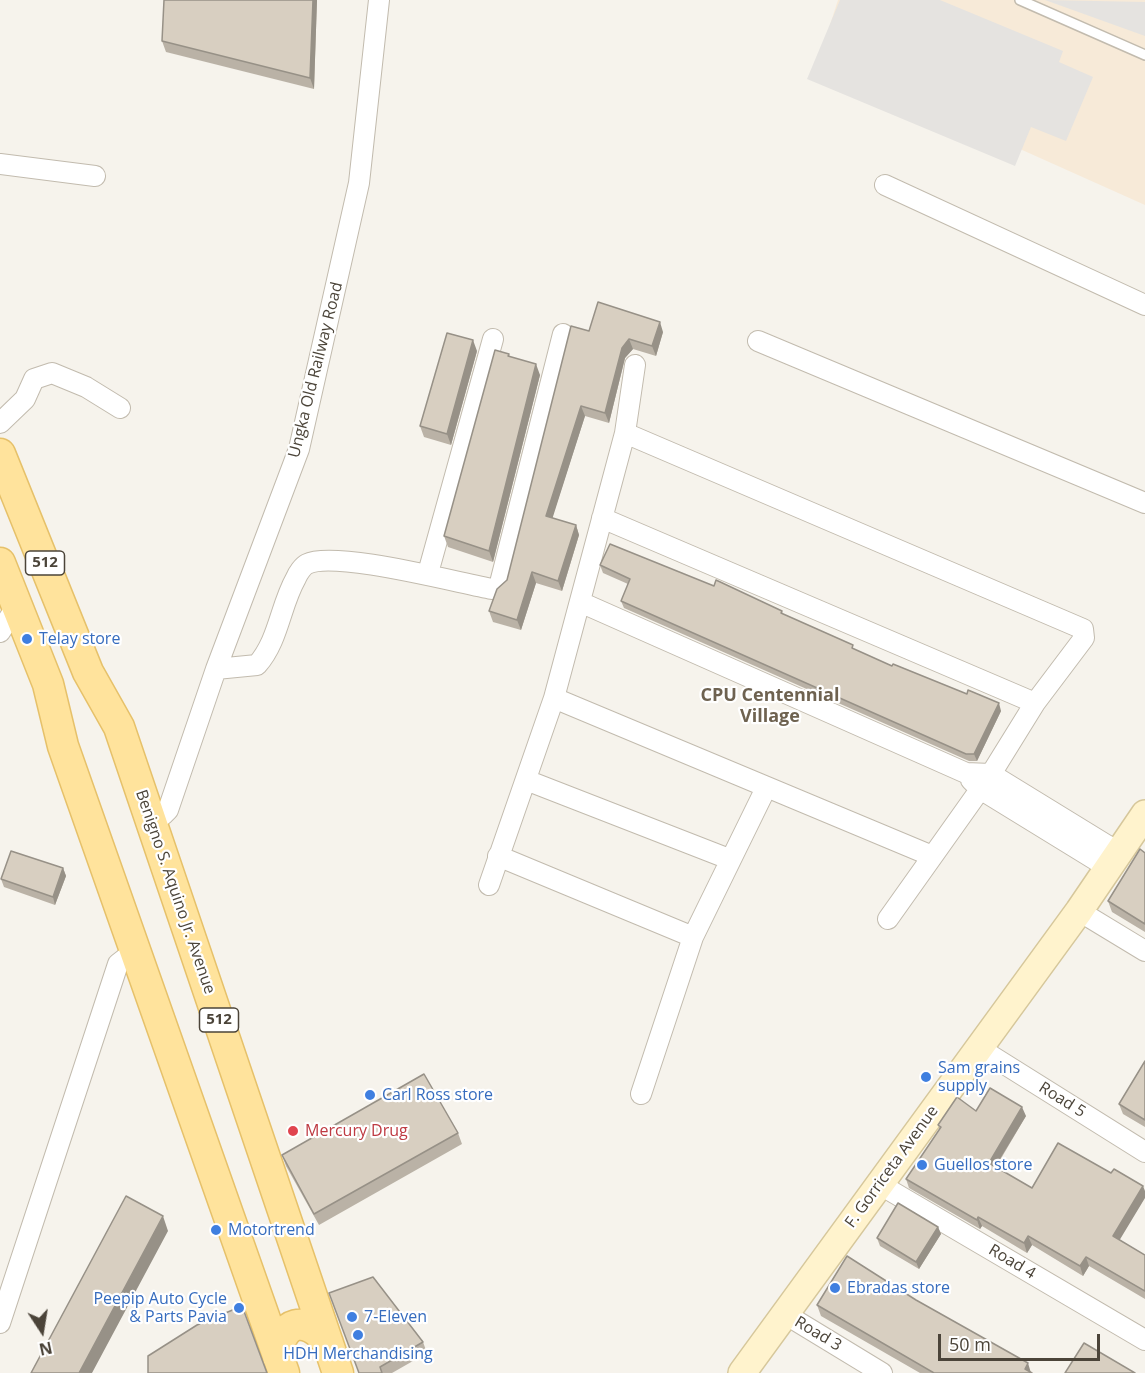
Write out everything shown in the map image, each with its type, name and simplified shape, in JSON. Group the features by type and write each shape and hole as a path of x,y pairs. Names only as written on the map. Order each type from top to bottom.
{"main road":[{"name":"Benigno S. Aquino Jr. Avenue","path":"0,454 88,672 119,727 338,1373"},
{"name":"512","path":"0,563 48,684 63,746 281,1365"},
{"path":"16,607 56,590"},
{"name":"F. Gorriceta Avenue","path":"742,1373 1079,911 1145,814"},
{"path":"281,1365 278,1341 284,1331 294,1325 305,1325 315,1330 328,1343"}],"street":[{"name":"Ungka Old Railway Road","path":"150,818 164,814 168,810 216,669 299,449 359,183 379,0"},
{"path":"0,164 95,176"},
{"path":"885,185 1145,305"},
{"path":"216,669 257,665 269,652 295,579 305,564 321,560 428,573 438,579 496,590 499,587 562,334"},
{"path":"428,573 493,339"},
{"path":"758,341 1145,503"},
{"path":"489,885 554,698 625,433 636,365"},
{"path":"0,423 25,399 34,379 52,373 86,387 120,408"},
{"path":"625,433 1083,629 1084,638 1035,703 985,782 888,919"},
{"path":"602,518 1035,703"},
{"path":"580,602 985,782 1113,859"},
{"path":"0,632 16,607"},
{"path":"554,698 933,856"},
{"path":"526,780 729,859"},
{"path":"641,1094 693,937 729,859 766,788"},
{"path":"498,856 693,937"},
{"path":"1079,911 1145,951"},
{"path":"0,1323 118,964 136,954"},
{"name":"Road 5","path":"978,1048 1145,1152"},
{"name":"Road 4","path":"879,1184 1145,1340"},
{"name":"Road 3","path":"785,1314 882,1373"}],"lane":[{"path":"1020,0 1145,55"}],"shaded area":[{"path":"838,0 1145,0 1145,205 819,59"},
{"path":"840,0 940,0 1063,51 1059,62 1093,77 1066,141 1031,127 1015,166 807,79"},
{"path":"1045,0 1145,2 1145,36"}],"building":[{"path":"164,0 313,0 310,78 162,41"},
{"path":"598,302 660,322 652,346 629,339 622,348 605,413 581,406 546,516 576,525 558,581 532,572 517,620 489,611 497,589 507,580 571,326 589,331"},
{"path":"447,333 473,340 447,434 420,426"},
{"path":"495,350 536,364 489,551 444,536"},
{"path":"610,544 714,586 716,580 892,666 893,664 967,694 968,690 999,703 974,754 966,754 621,601 630,579 600,565"},
{"path":"1140,849 1145,853 1145,924 1108,901"},
{"path":"11,851 63,868 53,897 1,879"},
{"path":"1145,1061 1145,1120 1119,1104"},
{"path":"424,1074 458,1133 314,1214 282,1155"},
{"path":"990,1088 1022,1107 989,1163 1032,1188 1058,1143 1111,1173 1114,1169 1143,1186 1113,1236 1145,1255 1145,1291 1086,1257 1080,1266 1028,1236 1024,1243 978,1217 977,1220 906,1179 941,1127 938,1125 957,1097 976,1111"},
{"path":"126,1196 163,1216 79,1373 31,1373"},
{"path":"898,1203 938,1227 916,1262 877,1238"},
{"path":"847,1256 916,1300 1028,1363 1025,1369 1032,1373 934,1373 817,1305"},
{"path":"373,1277 423,1342 380,1367 382,1373 359,1373 329,1293"},
{"path":"242,1306 267,1373 148,1373 148,1356 197,1325"},
{"path":"1084,1343 1135,1373 1065,1373"}],"place":[{"name":"Telay store","path":"27,639"},
{"name":"Sam grains supply","path":"926,1077"},
{"name":"Carl Ross store","path":"370,1095"},
{"name":"Mercury Drug","path":"293,1131"},
{"name":"Guellos store","path":"922,1165"},
{"name":"Motortrend","path":"216,1230"},
{"name":"Ebradas store","path":"835,1288"},
{"name":"Peepip Auto Cycle & Parts Pavia","path":"239,1308"},
{"name":"7-Eleven","path":"352,1317"},
{"name":"HDH Merchandising","path":"358,1335"}],"district":[{"name":"CPU Centennial Village","path":"770,706"}]}
